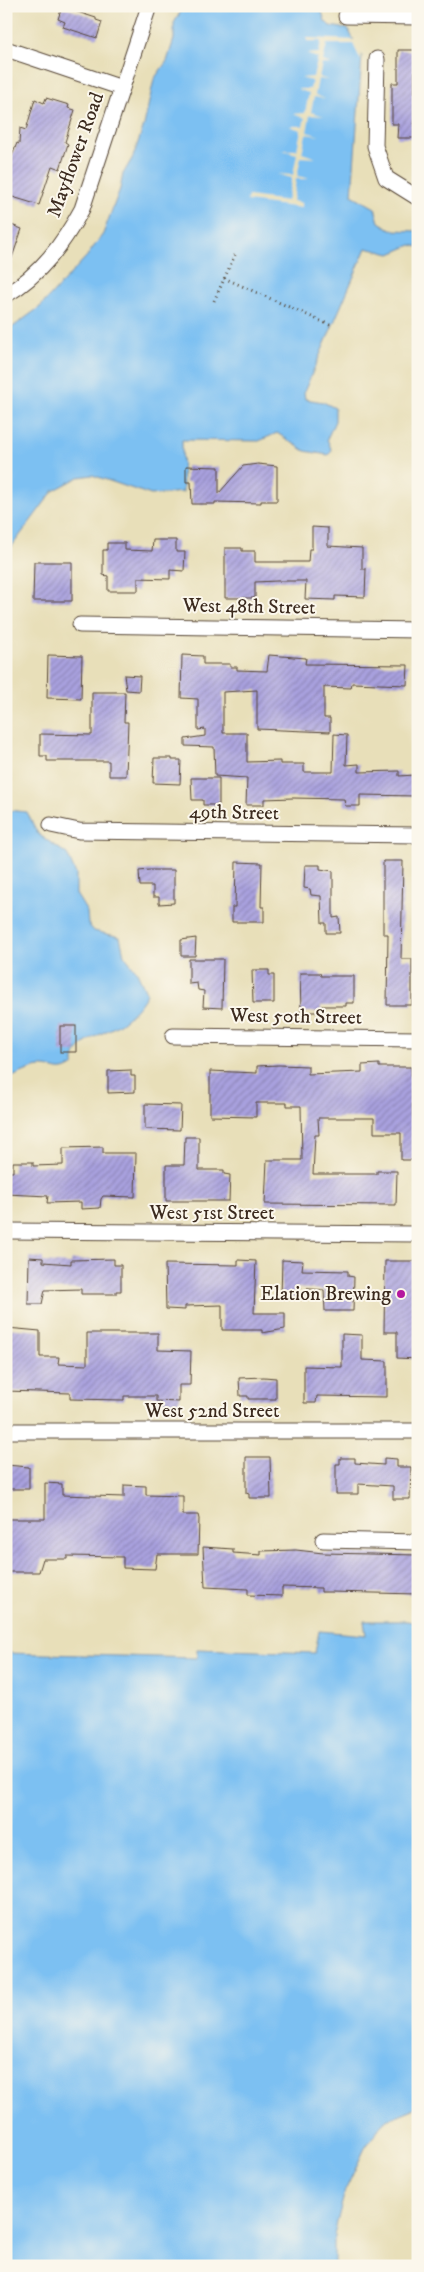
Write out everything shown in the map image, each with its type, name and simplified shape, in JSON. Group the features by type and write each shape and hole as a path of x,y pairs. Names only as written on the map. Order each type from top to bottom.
{"street":[{"name":"Mayflower Road","path":"9,291 30,279 53,256 69,233 82,209 149,6"},
{"path":"346,16 418,17"},
{"path":"6,49 122,88"},
{"path":"377,59 375,146 386,178 418,198"},
{"name":"West 48th Street","path":"80,625 418,630"},
{"name":"49th Street","path":"51,825 80,831 418,835"},
{"name":"West 50th Street","path":"173,1036 418,1039"},
{"name":"West 51st Street","path":"6,1232 418,1234"},
{"name":"West 52nd Street","path":"6,1431 418,1431"},
{"path":"323,1540 418,1542"}],"path":[{"path":"214,301 235,255"},
{"path":"224,278 332,326"}],"water":[{"path":"181,6 320,6 325,21 330,26 348,29 362,56 352,195 375,208 379,222 392,230 418,231 418,247 411,245 390,254 366,248 304,392 305,399 323,402 335,408 335,421 327,439 332,451 328,455 305,451 277,433 259,441 182,440 183,492 151,495 92,475 79,477 53,491 9,550 6,564 6,332 40,307 87,256 103,234 120,189 123,174 133,157 144,125 154,79 167,61 174,39 174,23 181,11"},
{"path":"6,810 27,812 38,834 67,854 76,874 76,894 87,912 88,924 94,931 120,937 124,955 137,972 147,994 139,1006 125,1020 84,1044 78,1050 74,1065 64,1070 40,1067 9,1078 6,1078"},
{"path":"364,1621 407,1621 418,1623 418,2107 384,2121 365,2148 345,2191 334,2234 334,2266 6,2266 6,1653 197,1658 197,1649 315,1653 319,1631 366,1635"}],"pier":[{"path":"307,38 357,40 362,50 361,61 353,44 327,44 323,61 331,64 322,64 319,77 328,80 318,79 315,95 326,99 314,97 311,112 324,116 310,115 307,132 320,136 306,134 302,153 316,158 301,157 297,176 310,179 296,179 293,201 302,203 302,208 247,201 248,196 287,201 292,178 277,174 293,175 297,154 283,150 297,150 301,130 289,126 303,126 305,118 293,114 305,113 309,93 297,89 310,89 312,81 301,78 313,77 318,58 306,54 319,53 321,43 321,41 307,41"}],"building":[{"path":"62,7 96,18 96,20 102,22 97,38 63,27 65,22 58,19"},
{"path":"398,50 415,50 414,138 397,138 398,124 392,124 392,83 398,83"},
{"path":"46,98 69,105 68,108 75,110 65,142 68,144 60,169 52,166 39,205 6,195 6,171 17,143 19,144 20,128 26,130 35,99 44,103"},
{"path":"6,223 22,229 8,269 6,269"},
{"path":"258,464 277,466 277,501 192,504 191,482 186,482 186,466 219,467 219,493 243,466"},
{"path":"312,527 328,528 328,546 362,548 362,569 366,569 365,597 335,596 335,600 305,599 306,581 277,581 255,582 255,598 225,598 225,548 242,548 242,551 255,551 255,562 308,562 309,549 312,549"},
{"path":"153,540 176,540 176,552 185,552 184,571 170,570 170,579 138,578 138,591 108,591 108,576 103,575 103,550 107,550 107,543 125,543 125,550 152,551"},
{"path":"34,562 72,562 72,601 33,601"},
{"path":"48,655 82,656 81,699 47,698"},
{"path":"182,655 203,656 203,664 230,664 230,667 237,667 237,670 267,671 269,655 306,658 305,664 408,665 407,685 352,683 351,688 324,687 324,718 330,718 330,732 257,729 257,690 223,692 223,733 247,733 247,762 280,761 280,764 304,764 304,772 333,772 334,734 347,735 346,765 359,764 359,772 399,771 399,776 415,775 416,796 360,795 360,806 345,806 344,799 293,798 264,799 264,805 246,805 247,778 215,776 214,747 185,746 185,739 205,736 205,729 198,730 198,699 181,698"},
{"path":"124,675 140,676 139,691 126,690"},
{"path":"92,692 125,692 124,722 128,722 126,776 109,776 109,761 47,761 47,756 40,756 40,734 92,735"},
{"path":"154,758 181,760 180,784 153,783"},
{"path":"191,778 219,778 219,805 203,805 203,800 192,800"},
{"path":"383,861 403,861 401,959 412,959 412,1005 387,1005 388,934 383,934"},
{"path":"236,862 262,863 261,907 264,907 264,922 232,922 232,907 235,907"},
{"path":"305,865 320,865 320,869 333,871 333,918 339,917 340,933 326,933 326,923 322,923 321,896 311,895 310,889 304,888"},
{"path":"174,870 174,903 159,904 159,897 153,897 153,886 140,886 139,871"},
{"path":"196,938 195,956 181,956 181,940"},
{"path":"189,959 223,959 222,1008 203,1007 204,991 198,990 197,983 189,984"},
{"path":"252,970 269,970 269,975 274,975 274,1003 253,1003"},
{"path":"300,973 320,973 321,976 354,976 354,1003 346,1003 346,1006 321,1006 321,1012 301,1012"},
{"path":"60,1026 76,1026 76,1052 60,1052"},
{"path":"379,1064 379,1067 411,1067 413,1119 417,1119 416,1160 401,1160 401,1133 374,1133 374,1118 318,1118 319,1135 315,1135 313,1174 377,1174 377,1171 397,1171 396,1205 265,1204 267,1160 302,1160 301,1106 287,1106 287,1103 256,1103 256,1117 210,1116 210,1071 257,1073 257,1066 279,1065 308,1066 308,1074 362,1072 362,1065"},
{"path":"131,1070 131,1076 135,1076 135,1092 108,1093 108,1071"},
{"path":"145,1104 181,1105 180,1130 145,1129"},
{"path":"185,1137 199,1137 199,1170 224,1170 224,1174 230,1175 229,1201 166,1201 166,1165 184,1165"},
{"path":"103,1147 103,1153 136,1153 135,1197 103,1196 100,1208 81,1209 81,1202 47,1203 48,1196 6,1194 6,1172 13,1172 13,1162 33,1162 33,1166 63,1165 63,1148"},
{"path":"29,1257 43,1258 43,1262 71,1264 71,1260 114,1259 114,1265 121,1265 121,1291 116,1291 116,1294 81,1294 81,1289 45,1290 42,1304 28,1304"},
{"path":"238,1260 256,1261 254,1313 285,1313 285,1329 262,1333 262,1330 222,1330 222,1305 185,1306 185,1310 166,1309 165,1264 238,1265"},
{"path":"282,1260 303,1261 302,1270 348,1271 348,1276 354,1277 353,1311 325,1311 324,1290 297,1288 296,1298 281,1298"},
{"name":"Elation Brewing","path":"385,1261 418,1261 418,1359 397,1358 397,1332 384,1332"},
{"path":"7,1328 40,1331 40,1357 59,1357 58,1364 87,1365 87,1333 158,1333 158,1350 191,1351 190,1385 179,1385 179,1402 156,1401 156,1396 124,1396 124,1400 70,1399 70,1393 6,1391"},
{"path":"342,1334 362,1335 362,1360 387,1361 387,1397 317,1396 316,1403 304,1403 304,1366 342,1367"},
{"path":"239,1378 276,1378 276,1399 248,1399 248,1396 240,1396"},
{"path":"246,1457 270,1457 271,1498 249,1498 249,1494 246,1493"},
{"path":"340,1458 355,1458 355,1463 384,1465 384,1458 397,1459 397,1467 411,1467 410,1499 393,1499 393,1486 358,1484 358,1494 336,1494 336,1464 340,1464"},
{"path":"6,1465 29,1467 29,1489 6,1489"},
{"path":"45,1483 62,1484 62,1495 124,1497 124,1485 146,1486 146,1495 183,1496 183,1515 198,1515 198,1554 157,1554 155,1569 123,1568 123,1557 67,1556 67,1559 43,1559 39,1572 7,1572 8,1519 45,1519"},
{"path":"203,1547 233,1549 233,1553 261,1555 261,1551 296,1550 323,1553 418,1555 418,1594 321,1592 321,1588 282,1587 282,1596 248,1595 248,1589 205,1587"}],"place":[{"name":"Elation Brewing","path":"401,1294"}]}
